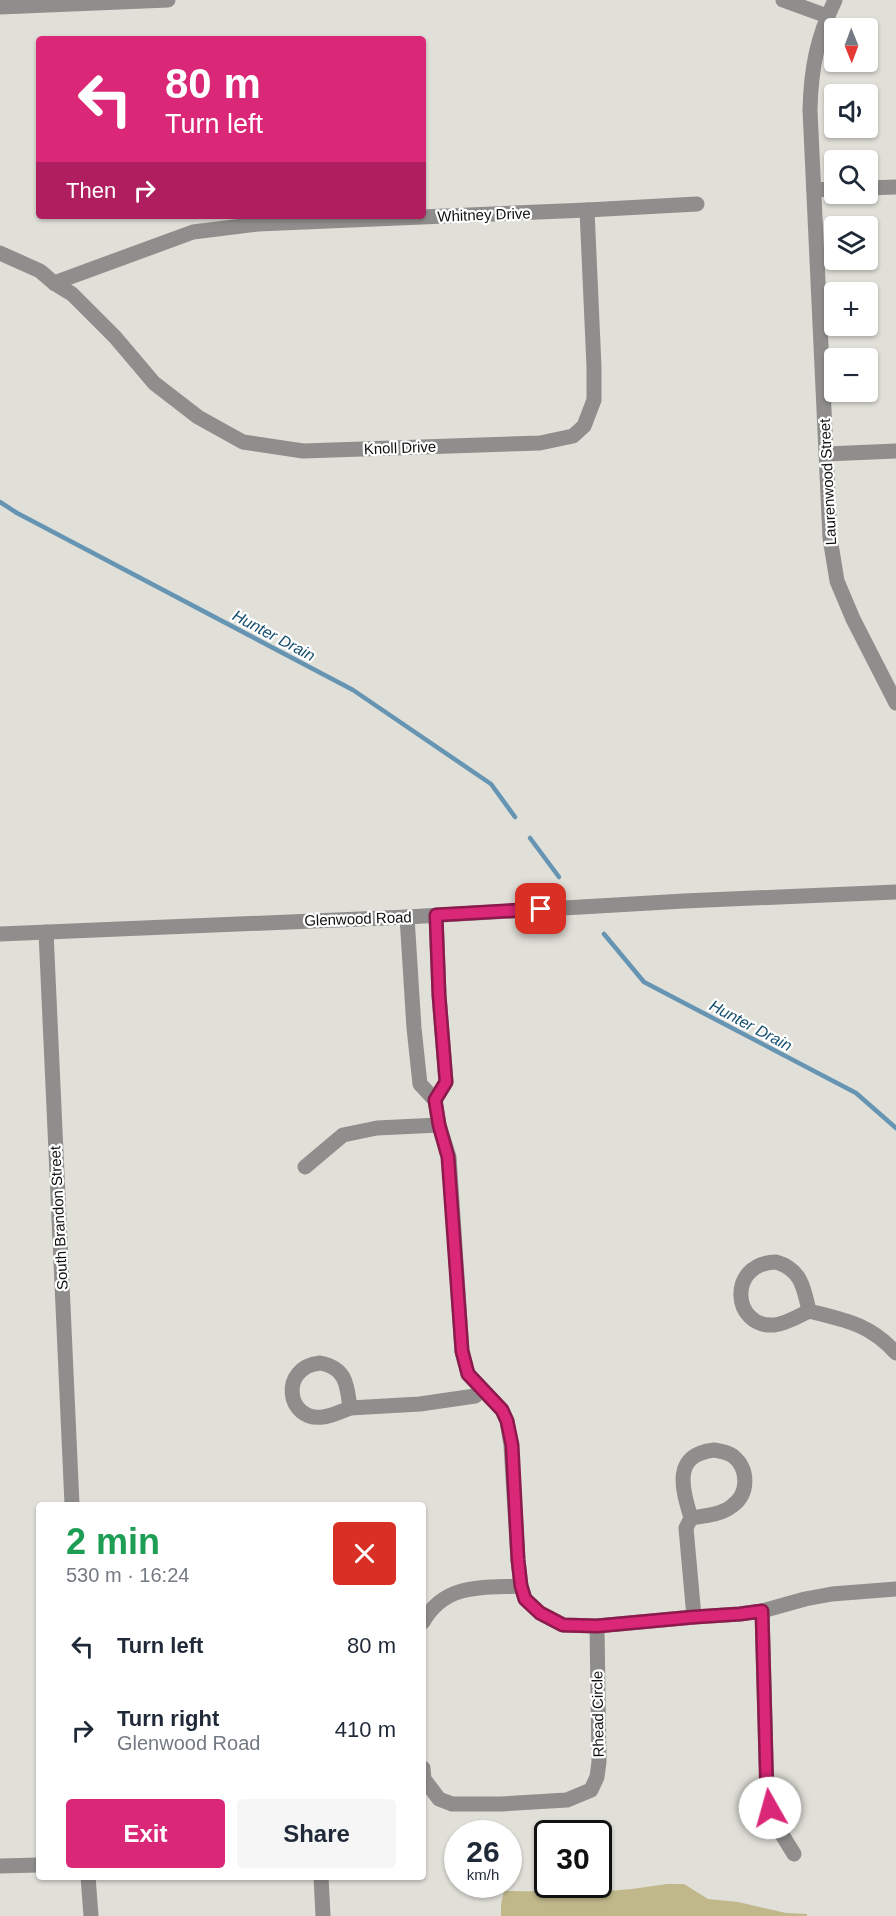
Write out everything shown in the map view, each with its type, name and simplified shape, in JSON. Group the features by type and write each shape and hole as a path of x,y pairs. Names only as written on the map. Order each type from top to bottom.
{"street":[{"path":"0,7 168,0"},
{"path":"783,0 827,16"},
{"name":"Laurenwood Street","path":"835,0 816,49 811,79 810,110 831,547 837,581 896,703"},
{"path":"878,188 896,187"},
{"path":"814,190 824,190"},
{"name":"Whitney Drive","path":"426,217 697,204"},
{"name":"Knoll Drive","path":"54,282 72,294 115,337 154,383 198,417 243,442 303,451 540,443 573,436 585,426 594,400 586,210"},
{"name":"Whitney Drive","path":"54,282 193,232 258,224 375,219"},
{"path":"0,253 40,271 54,282"},
{"path":"826,454 896,451"},
{"name":"Glenwood Road","path":"0,934 407,917 896,892"},
{"path":"435,1100 446,1082 436,915"},
{"path":"407,917 413,1018 420,1084 435,1100 448,1157 462,1351 468,1374 502,1410 510,1433 518,1560 525,1599 540,1613 563,1625 597,1626 740,1614 832,1594 896,1589"},
{"name":"South Brandon Street","path":"46,932 72,1502"},
{"path":"413,1018 441,1016"},
{"path":"305,1167 343,1135 377,1128 439,1125"},
{"path":"809,1311 800,1279 786,1265 776,1262 757,1266 743,1280 740,1291 741,1302 746,1312 763,1324 774,1325 785,1322 809,1311 857,1324 876,1334 896,1353"},
{"path":"350,1408 475,1396 482,1390"},
{"path":"691,1518 726,1510 735,1505 742,1496 745,1475 733,1457 724,1452 705,1451 695,1455 688,1462 684,1471 682,1481 691,1518 686,1528 694,1617"},
{"path":"426,1617 430,1610 447,1596 466,1588 521,1586"},
{"path":"762,1611 767,1797 773,1820 794,1854"},
{"name":"Rhead Circle","path":"426,1782 439,1800 452,1804 470,1805 567,1800 591,1790 597,1777 599,1762 597,1626"},
{"path":"0,1866 36,1865"},
{"path":"88,1880 91,1916"},
{"path":"321,1880 323,1916"}],"shaded area":[{"path":"684,1884 708,1899 738,1902 786,1913 807,1914 807,1916 501,1916 502,1898 522,1898 522,1891 534,1891 534,1898 612,1898 612,1891"}],"waterway":[{"name":"Hunter Drain","path":"0,502 353,690 491,784 515,817"},
{"name":"Hunter Drain","path":"530,838 559,877"},
{"name":"Hunter Drain","path":"604,934 644,982 856,1093 896,1128"}],"route":[{"path":"541,909 436,915 446,1082 435,1100 448,1157 462,1351 468,1374 502,1410 507,1421 512,1445 521,1586 525,1599 540,1613 563,1625 597,1626 762,1611 767,1797 770,1808"}]}
